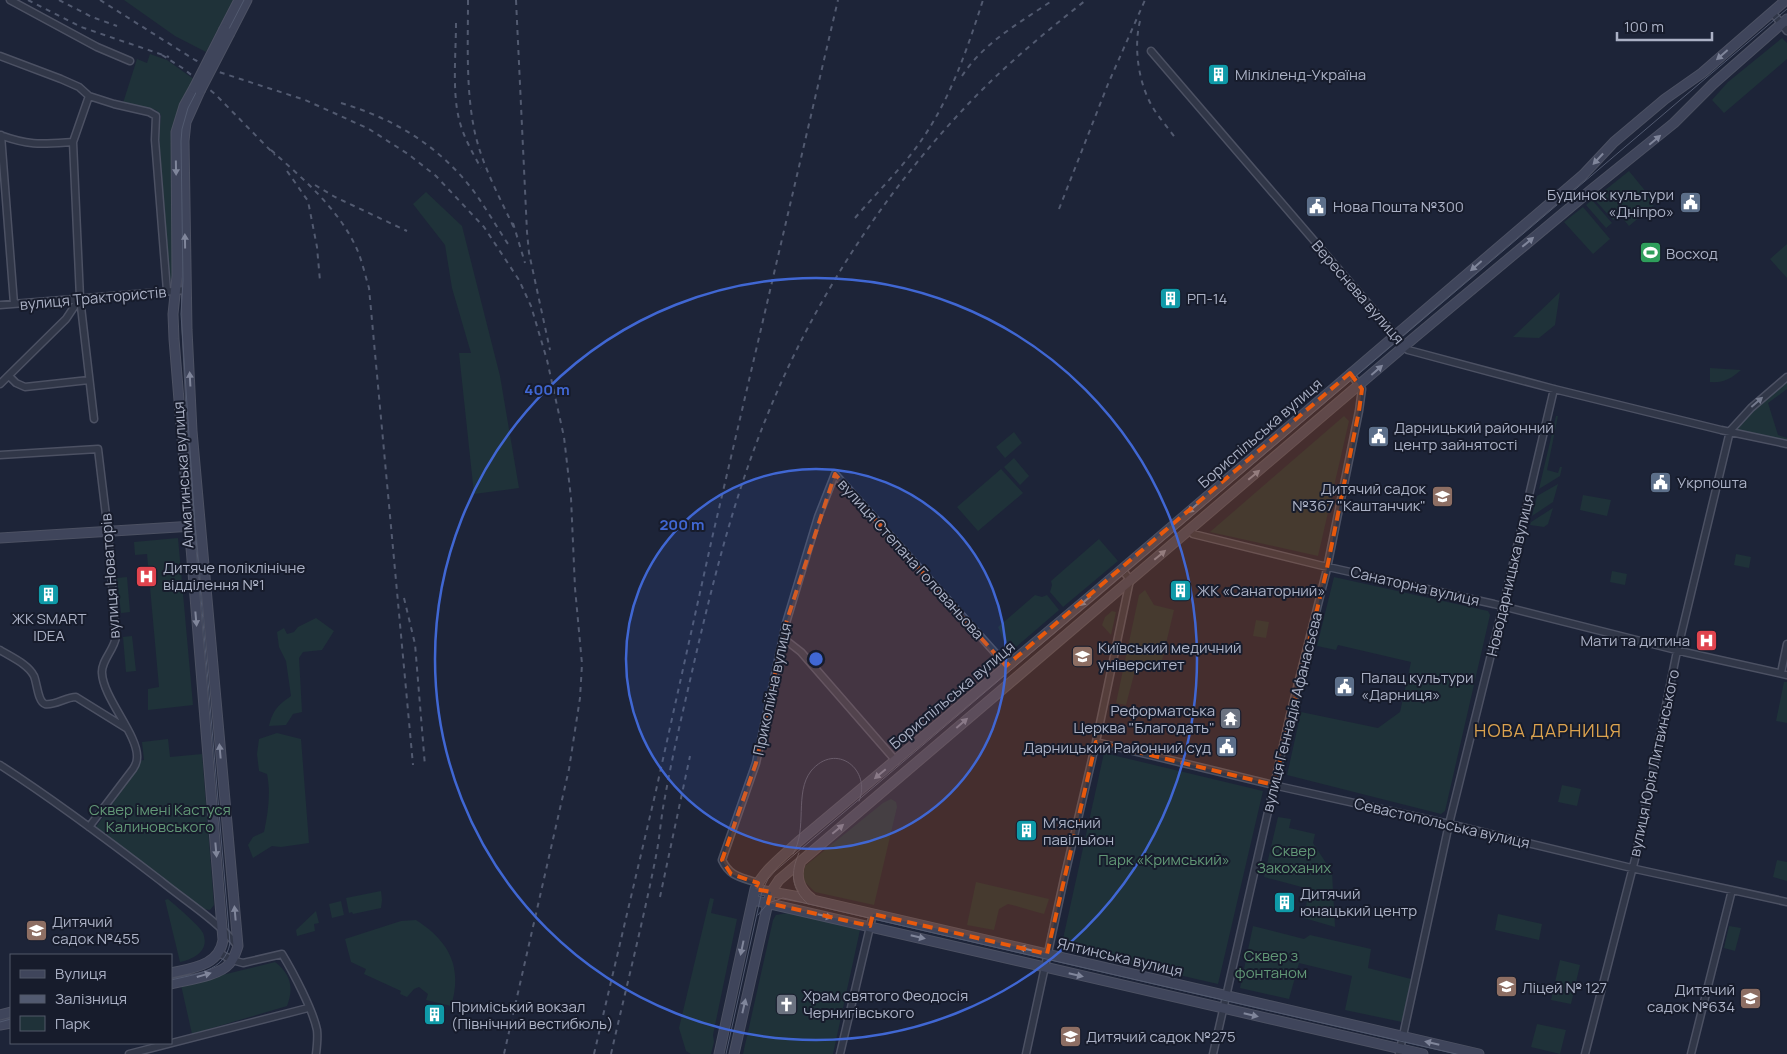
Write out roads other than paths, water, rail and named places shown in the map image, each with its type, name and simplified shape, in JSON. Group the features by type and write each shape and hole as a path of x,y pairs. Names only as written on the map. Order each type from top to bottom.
{"street":[{"path":"10,0 97,47 130,61"},
{"name":"Алматинська вулиця","path":"232,960 238,946 192,431 186,290 184,141 186,122 197,90 227,31 239,0"},
{"name":"Алматинська вулиця","path":"227,31 247,0"},
{"name":"Бориспільська вулиця","path":"757,886 762,876 798,842 1122,569 1583,175 1614,142 1665,99 1702,73 1786,0"},
{"path":"1772,12 1785,25"},
{"name":"Бориспільська вулиця","path":"771,892 779,880 801,861 1405,346 1591,190 1674,124 1713,84 1785,25"},
{"name":"Вереснева вулиця","path":"1151,51 1408,350 1554,389 1787,444"},
{"path":"0,56 61,79 79,87 90,96 73,142 80,298 94,418"},
{"name":"Алматинська вулиця","path":"171,291 177,276 176,132 184,106 197,90"},
{"name":"Алматинська вулиця","path":"90,96 149,112 156,116 155,140 173,314 188,526 223,929 222,946 219,953"},
{"path":"14,304 0,135 34,144 73,142"},
{"name":"вулиця Трактористів","path":"0,305 186,290"},
{"path":"0,384 66,319 80,298"},
{"path":"1350,373 1360,385"},
{"path":"9,376 16,383 25,387 89,380"},
{"name":"вулиця Юрія Литвинського","path":"1585,1054 1632,868 1677,650 1730,431 1751,408 1787,376"},
{"name":"вулиця Геннадія Афанасьєва","path":"1213,1054 1274,784 1327,567 1359,410 1362,389 1360,385"},
{"name":"Новодарницька вулиця","path":"1399,1051 1449,824 1554,389"},
{"name":"вулиця Новаторів","path":"0,455 98,449 108,532 116,638 102,673 106,686 135,746 137,758 134,769 89,827"},
{"name":"Приколійна вулиця","path":"757,886 731,874 726,869 722,860 756,763 783,638 818,517 835,474"},
{"name":"вулиця Степана Голованьова","path":"835,474 1007,666"},
{"path":"0,538 200,526"},
{"name":"Санаторна вулиця","path":"1190,530 1193,534 1327,567 1503,606 1677,650 1784,674"},
{"path":"1026,1054 1096,742 1130,580 1122,569"},
{"path":"783,638 801,652 896,761"},
{"path":"1784,674 1787,644"},
{"path":"0,650 30,670 42,703 49,704 76,697 126,728"},
{"name":"Севастопольська вулиця","path":"1096,742 1632,868 1787,902"},
{"path":"0,765 41,791 89,827 223,929 238,946"},
{"path":"801,861 798,873 799,883 803,891 814,901"},
{"path":"719,1054 757,886"},
{"name":"Ялтинська вулиця","path":"757,886 771,892 1479,1054"},
{"path":"1691,1054 1732,890"},
{"path":"734,1054 771,892"},
{"name":"Ялтинська вулиця","path":"753,900 1224,1008 1399,1051 1423,1054"},
{"path":"763,923 769,913 781,906"},
{"path":"840,1054 873,914"},
{"path":"172,973 205,965 219,953 243,963 282,954 317,1031 316,1054"},
{"path":"172,984 224,969 232,960"},
{"path":"172,1043 308,1008"},
{"path":"129,1054 168,1044"}],"tram line":[{"path":"172,980 199,973 215,966 227,953 230,943 195,526 181,314 183,281 181,141 182,129 188,108 244,0"},
{"path":"726,1054 762,891 768,879 775,871 1787,9"},
{"path":"793,854 800,834 803,790 806,780 811,771 821,762 841,759 849,763 856,770 861,779 862,790 859,801"},
{"path":"799,853 793,874 795,887 808,904"},
{"path":"758,915 768,903 783,898 1456,1054"},
{"path":"0,1022 10,1019"}],"railway":[{"path":"28,0 81,27 169,57"},
{"path":"59,0 92,17 117,26"},
{"path":"100,0 195,60 219,72 305,100 369,129 408,154 436,176 484,227 519,280 531,306 547,360 564,437 571,498 575,588 582,664 580,698 569,769 504,1054"},
{"path":"468,0 468,77 473,123 485,164 515,230"},
{"path":"516,0 529,253 550,350"},
{"path":"594,1054 838,0"},
{"path":"855,218 908,158 933,122 953,83 983,0"},
{"path":"962,76 992,43 1053,0"},
{"path":"611,1054 651,881 675,746 718,567 746,473 769,411 788,368 809,326 856,245 912,169 942,133 987,85 1028,47 1086,0"},
{"path":"1059,209 1108,84 1145,0"},
{"path":"1140,21 1137,55 1141,79 1149,101 1176,139"},
{"path":"456,23 455,84 457,108 465,138 481,168"},
{"path":"162,55 184,69 215,94 275,155"},
{"path":"341,103 380,117 398,126 432,149 462,177 475,193 510,247"},
{"path":"271,150 318,194 339,219 356,247 369,288 413,765"},
{"path":"287,171 308,201 317,247 320,281"},
{"path":"315,185 335,197 407,231"},
{"path":"513,223 525,263"},
{"path":"404,598 415,644 425,766"},
{"path":"660,897 690,756"}],"place":[{"name":"Мілкіленд-Україна","path":"1219,74"},
{"name":"Будинок культури «Дніпро»","path":"1690,203"},
{"name":"Нова Пошта №300","path":"1317,206"},
{"name":"Восход","path":"1650,253"},
{"name":"РП-14","path":"1171,298"},
{"name":"Дарницький районний центр зайнятості","path":"1378,436"},
{"name":"Укрпошта","path":"1661,482"},
{"name":"Дитячий садок №367 \"Каштанчик\"","path":"1442,497"},
{"name":"Дитяче поліклінічне відділення №1","path":"147,576"},
{"name":"ЖК «Санаторний»","path":"1181,590"},
{"name":"ЖК SMART IDEA","path":"49,595"},
{"name":"Мати та дитина","path":"1706,640"},
{"name":"Київський медичний університет","path":"1082,656"},
{"name":"Палац культури «Дарниця»","path":"1345,686"},
{"name":"Реформатська Церква \"Благодать\"","path":"1231,719"},
{"name":"Дарницький Районний суд","path":"1227,747"},
{"name":"М'ясний павільйон","path":"1027,831"},
{"name":"Дитячий юнацький центр","path":"1284,902"},
{"name":"Дитячий садок №455","path":"36,930"},
{"name":"Ліцей № 127","path":"1506,987"},
{"name":"Дитячий садок №634","path":"1751,998"},
{"name":"Храм святого Феодосія Чернигівського","path":"787,1004"},
{"name":"Приміський вокзал (Північний вестибюль)","path":"435,1015"},
{"name":"Дитячий садок №275","path":"1070,1036"}],"district":[{"name":"НОВА ДАРНИЦЯ","path":"1548,730"}],"park label":[{"name":"Сквер імені Кастуся Калиновського","path":"160,818"},
{"name":"Сквер Закоханих","path":"1294,858"},
{"name":"Парк «Кримський»","path":"1164,859"},
{"name":"Сквер з фонтаном","path":"1271,964"}]}
